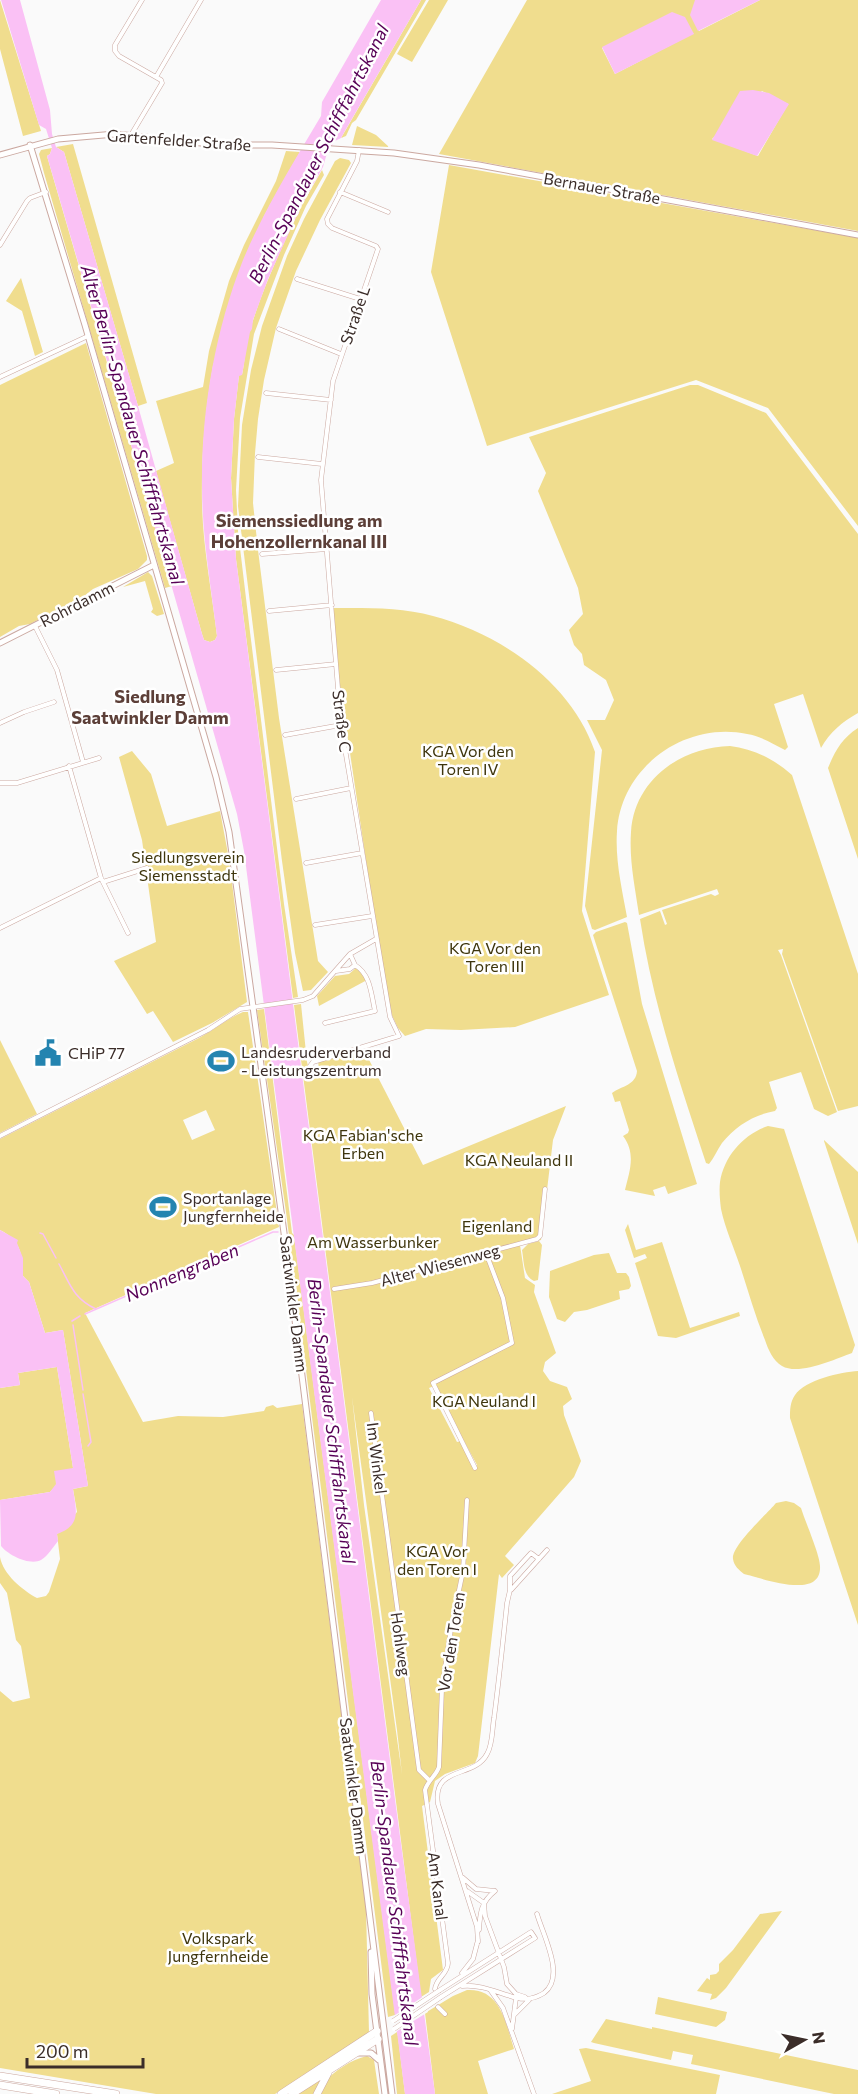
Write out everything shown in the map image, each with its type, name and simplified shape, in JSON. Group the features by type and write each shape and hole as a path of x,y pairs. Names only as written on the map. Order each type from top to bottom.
{"highway":[{"path":"292,2094 328,2073 380,2033"},
{"path":"281,2094 380,2033"},
{"path":"317,2094 328,2073"},
{"path":"0,2076 116,2094"},
{"path":"0,2085 56,2094"}],"main road":[{"name":"Gartenfelder Straße","path":"30,145 94,135 130,136 220,145 344,150"},
{"path":"0,155 30,145"},
{"name":"Saatwinkler Damm","path":"30,145 46,192 223,806 232,853 255,1007 370,1914 379,1993 381,2065 385,2094"},
{"name":"Bernauer Straße","path":"344,150 406,154 479,165 858,235"},
{"name":"Rohrdamm","path":"0,643 154,565"},
{"name":"Saatwinkler Damm","path":"370,1914 372,1994 380,2033"},
{"path":"372,1994 379,1993"},
{"path":"380,2033 385,2035 392,2094"},
{"path":"356,2053 371,2053 378,2058 381,2065"}],"street":[{"path":"130,136 162,83 161,80 119,56 115,51 115,45 142,0"},
{"path":"156,77 201,0"},
{"name":"Straße L","path":"325,519 321,480 333,381 378,249 376,246 332,228 327,219 357,161 360,150"},
{"path":"0,245 27,201 46,192"},
{"path":"340,192 388,212"},
{"path":"297,279 360,299"},
{"path":"279,329 341,354"},
{"path":"0,377 88,336"},
{"path":"266,393 331,400"},
{"path":"258,457 322,464"},
{"path":"307,520 325,519"},
{"name":"Straße C","path":"310,1066 313,1062 399,1036 390,1017 340,725 325,519"},
{"path":"262,554 327,549"},
{"path":"269,611 332,605"},
{"path":"35,626 52,659 83,762"},
{"path":"276,670 336,664"},
{"path":"0,723 54,702"},
{"path":"285,735 340,725"},
{"path":"0,783 17,783 99,758"},
{"path":"69,766 102,880 128,933"},
{"path":"296,799 351,788"},
{"path":"306,863 362,853"},
{"path":"0,928 102,880 147,868"},
{"path":"315,925 372,916"},
{"path":"0,1136 208,1030 233,1012 306,999 317,992 350,954 376,939"},
{"path":"325,1023 375,1011 368,981 361,969 355,965 350,954"},
{"path":"335,971 350,969 355,965"},
{"name":"Alter Wiesenweg","path":"334,1289 372,1283 537,1239 540,1232 545,1189"},
{"path":"475,1468 433,1383 512,1343 503,1298 486,1253"},
{"name":"Im Winkel","path":"371,1413 383,1504"},
{"name":"Vor den Toren","path":"429,1780 439,1767 442,1688 463,1571 468,1500"},
{"name":"Hohlweg","path":"383,1504 419,1770 429,1780"},
{"path":"510,1590 547,1550"},
{"path":"478,1942 477,1927 438,1804 437,1790 446,1778 474,1767 487,1755 490,1747 510,1575 525,1558 533,1553 539,1558"},
{"name":"Am Kanal","path":"429,1780 425,1790 448,1963 448,1968 438,1980 437,1989"},
{"path":"455,1980 473,1959 478,1942 481,1910 495,1891 476,1889 463,1878 459,1871"},
{"path":"464,1885 471,1895 484,1903"},
{"path":"484,1903 485,1916 507,1984 516,1996 512,2033"},
{"path":"513,2017 522,2004 545,1992 554,1980 554,1968 537,1914"},
{"path":"380,2033 437,1989 531,1932 535,1938 385,2035"},
{"path":"455,1980 458,1987"},
{"path":"458,1987 474,1985 532,1998"},
{"path":"491,1990 501,2002 534,2094"},
{"path":"438,2007 446,2014"}],"green space":[{"path":"0,0 41,131 23,136 0,49"},
{"path":"421,0 426,0 356,120 352,123 346,136 341,138"},
{"path":"429,0 448,0 412,62 397,54"},
{"path":"527,0 695,0 699,31 760,0 858,0 858,231 439,154","holes":["694,33 615,74 602,48","762,91 788,104 758,156 712,139"]},
{"path":"357,126 376,135 389,147 352,145"},
{"path":"73,144 147,403 138,406 64,152 56,147"},
{"path":"52,148 47,156 172,586 165,588 39,154 41,150"},
{"path":"286,151 300,152 264,216 213,366 210,383 204,435 202,504 217,636 210,642 204,640 202,634 156,471 174,463 156,401 203,387 209,351 229,281 276,181"},
{"path":"340,158 349,160 351,163 296,271 276,328 264,380 255,453 253,503 279,718 318,961 328,972 311,990 303,991 295,953 282,861 238,506 242,425 251,370 262,326 287,256 304,219 335,161"},
{"path":"449,165 858,238 858,526 768,408 696,380 487,446 431,272"},
{"path":"322,170 324,175 306,206 284,255 254,334 240,418 236,490 238,531 250,632 298,997 293,998 236,559 231,478 239,375 242,375 249,333 264,289 299,210"},
{"path":"21,278 43,352 35,356 22,311 6,301"},
{"path":"86,343 147,560 138,569 93,589 30,624 19,626 0,637 0,385"},
{"path":"690,385 698,385 766,413 858,534 858,713 837,728 821,748 803,694 774,704 788,747 785,750 757,736 724,732 701,735 680,742 660,754 630,787 621,808 617,831 617,853 627,917 595,930 592,929 585,906 602,750 587,720 605,720 614,700 606,680 584,665 582,654 574,645 569,630 583,614 578,588 538,491 546,473 529,437"},
{"path":"148,572 152,576 164,614 157,616 151,612 153,609 145,581 123,587"},
{"name":"KGA Vor den Toren IV","path":"333,608 409,611 459,624 484,635 531,665 552,683 570,704 595,752 582,911 609,995 515,1027 426,1029 405,1036 398,1028 390,1011 378,942 337,665"},
{"path":"858,728 858,859 828,768 840,745"},
{"path":"730,746 763,756 792,775 858,974 858,1106 838,1111 782,954 783,949 778,950 837,1112 828,1116 814,1109 801,1072 769,1082 777,1108 775,1111 759,1115 739,1126 722,1143 709,1164 706,1163 668,1042 652,982 640,919 660,911 665,925 667,924 662,910 711,894 715,896 719,894 717,889 639,915 632,863 631,832 634,813 641,797 663,770 694,753"},
{"name":"Siedlungsverein Siemensstadt","path":"132,751 151,774 167,826 220,811 229,859 247,1002 212,1023 173,1042 153,1011 147,1014 114,961 156,942 142,840 119,757"},
{"path":"625,922 642,1004 697,1184 668,1194 665,1186 653,1190 655,1196 625,1190 631,1155 623,1136 629,1130 620,1101 615,1102 612,1093 631,1082 637,1071 593,935"},
{"path":"356,968 367,980 319,1006 317,996 335,976 349,974"},
{"path":"301,1004 310,1074 320,1074 318,1062 364,1050 423,1165 566,1106 553,1140 541,1240 520,1245 525,1278 535,1285 534,1292 556,1353 545,1362 543,1371 550,1381 567,1387 572,1399 563,1406 564,1415 581,1461 574,1477 505,1556 514,1565 502,1578 499,1574 478,1756 475,1763 445,1774 435,1781 430,1802 422,1806 443,1970 431,1979 429,1992 421,1997 294,1005","holes":["434,1386 477,1465 476,1466 461,1441 457,1442 429,1388","352,1397 397,1730 402,1774 364,1505"]},
{"path":"264,1009 292,1233 294,1235 395,2012 405,2094 397,2094 391,2036 397,2032 395,2015 388,2017 286,1212 257,1010"},
{"name":"Volkspark Jungfernheide","path":"248,1012 279,1227 85,1313 143,1422 178,1416 223,1417 264,1411 266,1407 273,1405 277,1408 302,1404 366,1909 369,2033 275,2094 156,2094 0,2068 0,1691 13,1702 30,1698 21,1646 16,1640 7,1593 0,1583 0,1557 5,1569 19,1586 37,1598 46,1596 60,1559 57,1534 77,1512 73,1489 88,1486 63,1330 45,1333 29,1282 23,1276 17,1244 0,1230 0,1139 199,1038 237,1015","holes":["206,1110 215,1130 192,1140 183,1120"]},
{"path":"0,1040 37,1114 0,1133"},
{"path":"768,1126 784,1129 855,1345 852,1353 807,1368 789,1369 776,1361 771,1354 758,1322 721,1209 720,1182 726,1163 743,1140"},
{"path":"824,1141 858,1172 858,1244"},
{"path":"628,1224 636,1250 662,1242 690,1328 739,1312 740,1316 676,1338 658,1336 635,1263 647,1258 645,1254 634,1258 625,1230"},
{"path":"539,1241 542,1245 538,1280 534,1281 526,1272 522,1250 528,1244"},
{"path":"609,1253 617,1273 626,1273 629,1277 631,1286 629,1289 619,1291 620,1299 574,1312 565,1322 557,1319 549,1297 550,1271 594,1255"},
{"path":"57,1367 73,1468 50,1492 0,1500 0,1388 20,1385 18,1373"},
{"path":"858,1371 858,1625 790,1418 790,1409 795,1395 807,1385 842,1373"},
{"path":"786,1501 801,1508 818,1554 820,1566 818,1577 812,1583 789,1585 744,1574 737,1568 733,1559 738,1546 750,1530 776,1503"},
{"path":"782,1911 726,1988 716,1998 710,2000 712,1994 697,1991 707,1978 710,1980 710,1975 719,1971 719,1964 733,1950 760,1914"},
{"path":"467,1990 478,1991 495,2001 505,2019 514,2049 478,2061 488,2094 435,2094 425,2013"},
{"path":"658,1997 727,2012 725,2020 716,2027 655,2014"},
{"path":"606,2019 858,2070 858,2094 834,2094 691,2064 693,2055 673,2051 671,2060 591,2042"},
{"path":"586,2048 720,2075 716,2094 552,2094 591,2081 579,2049"},
{"path":"367,2056 374,2060 379,2094 296,2094 319,2079 324,2083 344,2066"}],"water":[{"name":"Berlin-Spandauer Schifffahrtskanal","path":"1,0 20,0 50,110 52,134 56,147 64,152 202,634 204,640 210,642 217,636 207,562 202,458 207,400 217,343 233,287 260,223 321,116 322,102 381,0 421,0 341,138 335,141 327,153 323,167 299,210 268,279 253,320 242,375 239,376 231,478 236,559 435,2094 405,2094 244,851 237,814 103,347 99,347 102,344 47,156 52,148 46,129 39,125"},
{"path":"695,0 760,0 698,31 690,15"},
{"path":"672,12 685,17 694,34 615,74 602,47"},
{"path":"753,90 769,93 789,104 757,156 712,140 740,91"},
{"path":"0,1230 18,1240 23,1258 23,1276 29,1282 45,1333 63,1330 88,1486 73,1489 76,1510 74,1521 57,1534 58,1541 46,1556 41,1560 31,1562 20,1559 1,1546 0,1500 50,1492 56,1484 54,1471 73,1468 57,1367 18,1373 20,1385 0,1388"}],"pier":[{"path":"424,1996 428,2012 394,2033 392,2017"}],"waterway":[{"name":"Nonnengraben","path":"85,1314 273,1232 278,1232"},
{"path":"40,1233 43,1234 56,1258"},
{"path":"59,1264 77,1295 96,1309"},
{"name":"Nonnengraben","path":"72,1321 80,1316"},
{"name":"Nonnengraben","path":"73,1325 83,1390"},
{"name":"Nonnengraben","path":"83,1394 91,1442 88,1446"}],"place":[{"name":"CHiP 77","path":"48,1053"},
{"name":"Landesruderverband - Leistungszentrum","path":"221,1061"},
{"name":"Sportanlage Jungfernheide","path":"163,1207"}],"district":[{"name":"Siemenssiedlung am Hohenzollernkanal III","path":"299,531"},
{"name":"Siedlung Saatwinkler Damm","path":"150,707"}],"water label":[{"name":"Alter Berlin-Spandauer Schifffahrtskanal","path":"132,425"}],"park label":[{"name":"KGA Vor den Toren III","path":"495,957"},
{"name":"KGA Fabian'sche Erben","path":"363,1144"},
{"name":"KGA Neuland II","path":"519,1160"},
{"name":"Eigenland","path":"497,1226"},
{"name":"Am Wasserbunker","path":"373,1242"},
{"name":"KGA Neuland I","path":"484,1401"},
{"name":"KGA Vor den Toren I","path":"437,1560"}]}
